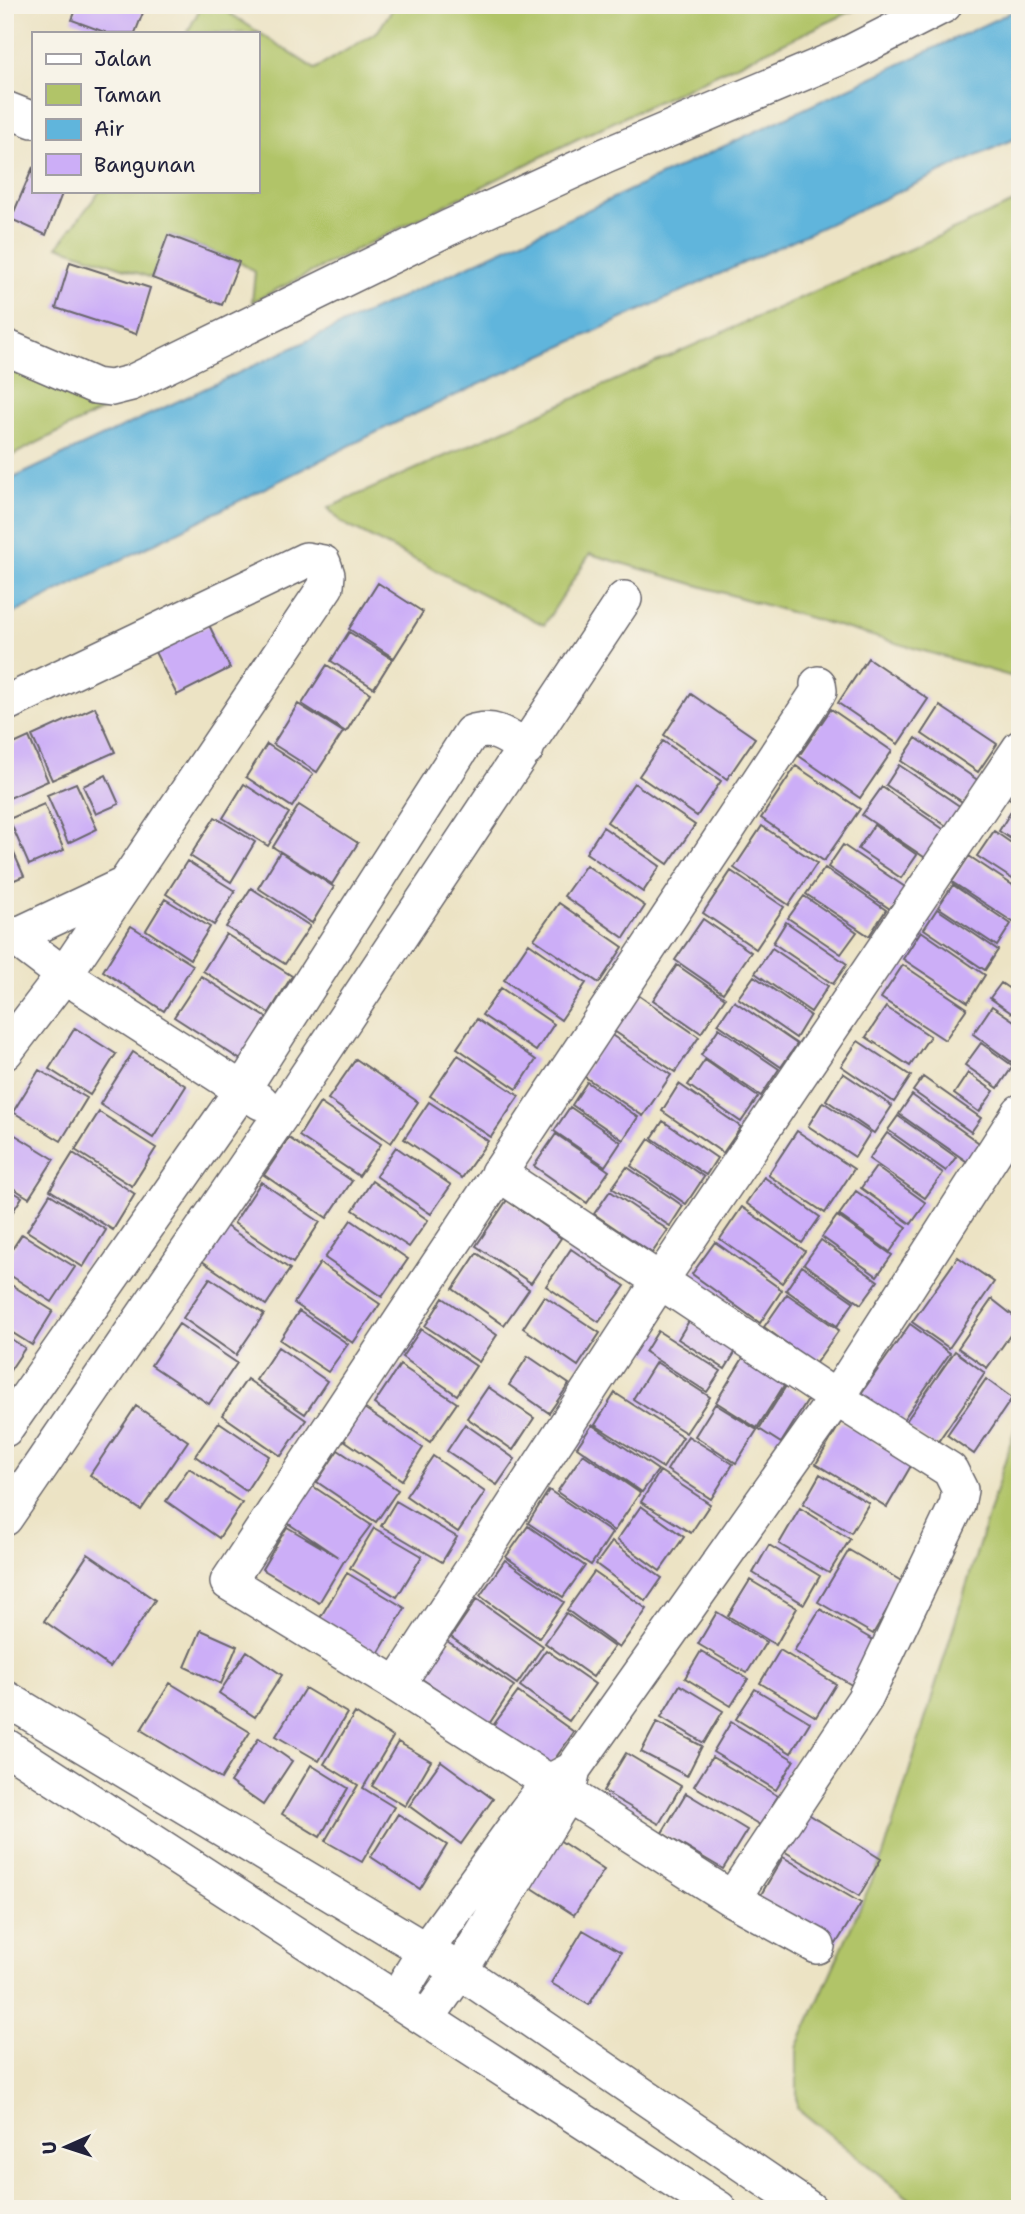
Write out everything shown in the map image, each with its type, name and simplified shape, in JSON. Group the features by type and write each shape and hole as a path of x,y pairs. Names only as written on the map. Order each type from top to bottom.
{"street":[{"path":"5,347 95,386 111,388 131,383 449,228 605,156 849,53 944,5"},
{"path":"5,109 32,120"},
{"path":"5,704 306,560 323,563 327,575 326,586 64,975 5,1052"},
{"path":"5,1518 281,1115 624,599"},
{"path":"817,1946 732,1899 563,1782 228,1582 819,691 818,684"},
{"path":"5,1429 242,1090 471,733 485,728 498,731 526,749"},
{"path":"397,1685 660,1281 1020,748"},
{"path":"10,939 125,885"},
{"path":"10,939 281,1115"},
{"path":"396,1999 426,1950 563,1782 836,1398 1020,1112"},
{"path":"498,1173 836,1398 950,1470 960,1490 957,1505 864,1700 732,1899"},
{"path":"5,1698 460,1971 809,2209"},
{"path":"5,1746 719,2209"},
{"path":"426,2019 460,1971 563,1782"}],"green space":[{"path":"202,5 217,5 258,32 188,32"},
{"path":"395,5 865,5 577,139 252,302 255,272 239,262 169,235 152,278 58,246 99,192 259,192 259,32 315,69 378,31"},
{"path":"1020,200 1020,679 590,554 544,625 342,523 328,508"},
{"path":"5,359 115,404 5,459"},
{"path":"1020,1412 1020,2209 922,2209 797,2108 797,2048 883,1856"}],"water":[{"path":"1020,8 1020,136 391,425 5,618 5,482"}],"building":[{"path":"78,5 146,5 135,32 104,32 72,20"},
{"path":"5,143 12,144 6,166 5,165"},
{"path":"32,169 32,192 63,192 46,235 11,219"},
{"path":"168,235 239,262 222,305 152,278"},
{"path":"70,262 150,288 136,334 56,308"},
{"path":"378,583 423,612 394,658 349,629"},
{"path":"209,625 230,668 177,695 155,652"},
{"path":"349,632 392,659 374,688 331,661"},
{"path":"868,658 928,699 898,744 838,703"},
{"path":"327,665 370,693 346,732 302,704"},
{"path":"691,694 755,738 727,779 664,735"},
{"path":"298,704 343,732 317,772 273,744"},
{"path":"940,706 997,744 978,772 922,734"},
{"path":"95,707 115,752 52,780 32,736"},
{"path":"831,709 892,751 860,798 799,756"},
{"path":"29,737 48,781 5,800 5,748"},
{"path":"916,738 979,781 964,803 901,761"},
{"path":"663,741 721,781 697,816 639,776"},
{"path":"267,744 313,774 292,807 246,777"},
{"path":"899,765 961,807 948,827 886,785"},
{"path":"796,766 860,809 824,861 761,818"},
{"path":"106,775 119,804 96,814 83,786"},
{"path":"1020,777 1020,805 1007,797"},
{"path":"76,783 97,829 68,843 47,795"},
{"path":"634,783 695,825 668,864 607,822"},
{"path":"244,784 289,813 268,846 223,818"},
{"path":"882,787 946,831 927,859 862,815"},
{"path":"44,804 64,850 29,865 9,819"},
{"path":"299,805 358,843 332,884 273,847"},
{"path":"1015,805 1020,808 1020,845 999,831"},
{"path":"215,817 255,842 231,882 190,856"},
{"path":"874,825 917,855 901,878 858,849"},
{"path":"762,826 817,863 789,905 734,868"},
{"path":"603,827 660,866 643,892 586,853"},
{"path":"994,831 1020,849 1020,884 977,856"},
{"path":"5,833 24,876 5,884"},
{"path":"843,845 908,889 893,911 828,867"},
{"path":"280,852 334,887 312,923 258,888"},
{"path":"969,856 1020,890 1019,926 952,882"},
{"path":"187,861 235,891 214,925 166,894"},
{"path":"586,865 645,906 624,938 564,896"},
{"path":"825,868 886,910 869,936 806,894"},
{"path":"731,871 784,907 756,949 703,913"},
{"path":"953,885 1011,924 997,946 938,907"},
{"path":"251,888 310,926 285,964 226,927"},
{"path":"804,896 857,932 841,954 788,918"},
{"path":"165,899 210,927 190,959 146,930"},
{"path":"559,903 623,947 599,983 534,939"},
{"path":"937,909 998,950 985,970 924,929"},
{"path":"703,919 751,952 723,993 675,960"},
{"path":"786,922 847,964 833,984 773,943"},
{"path":"131,926 193,965 164,1011 103,971"},
{"path":"921,931 985,975 968,1002 903,959"},
{"path":"226,934 292,976 269,1013 203,971"},
{"path":"529,943 586,983 561,1020 504,980"},
{"path":"772,948 828,986 811,1012 755,973"},
{"path":"677,965 725,998 701,1033 653,1000"},
{"path":"903,965 967,1008 945,1040 881,998"},
{"path":"201,976 267,1018 241,1060 174,1017"},
{"path":"754,976 810,1015 796,1038 738,998"},
{"path":"1001,983 1020,996 1020,1019 990,998"},
{"path":"501,988 554,1024 536,1051 482,1015"},
{"path":"638,995 699,1037 675,1072 614,1031"},
{"path":"734,1001 797,1044 781,1067 718,1024"},
{"path":"992,1006 1020,1025 1020,1053 1013,1063 973,1034"},
{"path":"886,1007 930,1036 910,1066 866,1037"},
{"path":"477,1019 536,1060 517,1089 457,1048"},
{"path":"75,1028 116,1054 90,1095 49,1069"},
{"path":"719,1028 779,1069 761,1096 701,1055"},
{"path":"610,1034 671,1075 643,1116 582,1075"},
{"path":"858,1041 911,1076 894,1102 841,1066"},
{"path":"981,1043 1013,1066 998,1088 965,1065"},
{"path":"133,1052 186,1086 153,1138 100,1104"},
{"path":"458,1055 519,1096 491,1137 430,1096"},
{"path":"356,1059 418,1102 391,1143 328,1099"},
{"path":"705,1060 758,1097 741,1122 688,1085"},
{"path":"39,1070 87,1098 61,1141 13,1112"},
{"path":"843,1073 892,1106 874,1133 826,1100"},
{"path":"968,1073 994,1091 979,1112 954,1094"},
{"path":"923,1077 981,1118 971,1132 913,1091"},
{"path":"587,1082 638,1117 623,1140 572,1105"},
{"path":"679,1084 741,1127 723,1153 662,1111"},
{"path":"912,1095 982,1145 969,1163 899,1114"},
{"path":"429,1102 488,1141 462,1178 404,1139"},
{"path":"823,1102 870,1133 855,1157 808,1126"},
{"path":"320,1103 381,1144 359,1176 299,1136"},
{"path":"570,1107 621,1142 605,1166 554,1131"},
{"path":"99,1112 156,1148 132,1186 75,1150"},
{"path":"898,1116 956,1157 946,1171 888,1130"},
{"path":"663,1121 717,1158 706,1175 652,1138"},
{"path":"797,1131 854,1169 825,1213 768,1175"},
{"path":"12,1133 54,1159 29,1198 5,1183 5,1144"},
{"path":"887,1133 943,1173 925,1198 869,1159"},
{"path":"556,1134 609,1171 587,1203 534,1166"},
{"path":"289,1138 352,1181 327,1218 264,1175"},
{"path":"649,1139 704,1177 686,1204 631,1166"},
{"path":"396,1147 451,1185 431,1214 376,1176"},
{"path":"73,1153 135,1194 113,1230 50,1190"},
{"path":"627,1167 683,1206 670,1226 612,1188"},
{"path":"876,1167 926,1203 911,1224 861,1188"},
{"path":"764,1177 820,1217 802,1243 746,1203"},
{"path":"372,1181 428,1220 409,1247 353,1210"},
{"path":"261,1182 320,1222 293,1263 234,1223"},
{"path":"5,1187 22,1197 5,1224"},
{"path":"610,1191 668,1230 652,1253 594,1214"},
{"path":"856,1191 907,1227 890,1252 839,1215"},
{"path":"50,1194 106,1230 83,1267 27,1231"},
{"path":"507,1200 561,1238 531,1283 476,1246"},
{"path":"742,1207 805,1251 782,1283 720,1239"},
{"path":"837,1216 892,1255 877,1276 822,1237"},
{"path":"351,1220 408,1259 382,1297 325,1258"},
{"path":"226,1226 290,1269 266,1305 202,1261"},
{"path":"22,1234 75,1267 52,1302 5,1272 5,1260"},
{"path":"821,1240 878,1281 861,1304 804,1264"},
{"path":"715,1242 782,1290 760,1323 692,1274"},
{"path":"571,1249 625,1286 599,1322 546,1286"},
{"path":"477,1253 529,1289 504,1325 453,1289"},
{"path":"958,1257 994,1282 949,1348 912,1322"},
{"path":"320,1263 380,1304 353,1343 294,1303"},
{"path":"802,1266 854,1302 837,1326 786,1290"},
{"path":"210,1278 264,1314 236,1355 183,1318"},
{"path":"5,1281 53,1311 32,1345 5,1328"},
{"path":"787,1294 839,1330 815,1364 764,1327"},
{"path":"544,1296 600,1333 578,1366 523,1328"},
{"path":"443,1298 497,1335 479,1362 425,1326"},
{"path":"992,1299 1020,1321 987,1368 958,1348"},
{"path":"299,1311 348,1344 328,1372 280,1340"},
{"path":"689,1321 736,1351 725,1369 678,1339"},
{"path":"179,1324 237,1363 209,1404 151,1365"},
{"path":"910,1324 950,1353 900,1424 860,1395"},
{"path":"421,1329 476,1366 457,1395 402,1357"},
{"path":"658,1331 721,1371 707,1392 645,1352"},
{"path":"5,1335 25,1348 5,1378"},
{"path":"278,1347 327,1381 305,1414 256,1380"},
{"path":"955,1351 985,1373 935,1446 904,1424"},
{"path":"745,1355 786,1382 757,1428 716,1402"},
{"path":"528,1356 569,1384 549,1413 509,1385"},
{"path":"656,1362 710,1397 686,1433 633,1399"},
{"path":"400,1365 457,1403 430,1442 374,1404"},
{"path":"247,1379 306,1420 281,1456 222,1415"},
{"path":"986,1379 1012,1398 974,1454 947,1435"},
{"path":"786,1386 808,1400 781,1443 759,1429"},
{"path":"488,1387 534,1418 513,1450 467,1418"},
{"path":"615,1393 683,1437 663,1468 595,1425"},
{"path":"715,1404 757,1430 736,1463 695,1436"},
{"path":"136,1406 188,1441 141,1510 90,1475"},
{"path":"364,1408 423,1448 402,1480 344,1440"},
{"path":"219,1422 269,1456 246,1491 195,1456"},
{"path":"841,1422 912,1464 887,1507 816,1464"},
{"path":"465,1424 515,1459 497,1485 447,1451"},
{"path":"592,1425 658,1470 642,1492 577,1447"},
{"path":"688,1436 733,1464 711,1499 667,1470"},
{"path":"338,1450 398,1490 376,1522 317,1482"},
{"path":"583,1454 640,1493 614,1531 557,1492"},
{"path":"433,1456 485,1492 458,1532 406,1496"},
{"path":"189,1468 242,1503 219,1538 166,1501"},
{"path":"660,1471 710,1504 691,1533 641,1502"},
{"path":"820,1474 869,1503 851,1533 803,1504"},
{"path":"311,1485 371,1525 344,1561 319,1603 262,1569 287,1527 338,1557 286,1522"},
{"path":"549,1490 612,1533 591,1565 528,1523"},
{"path":"396,1501 457,1537 442,1562 381,1526"},
{"path":"641,1506 684,1537 660,1571 617,1540"},
{"path":"800,1508 850,1539 829,1573 779,1544"},
{"path":"528,1526 585,1566 563,1597 506,1557"},
{"path":"374,1528 422,1556 397,1597 350,1568"},
{"path":"612,1542 662,1578 646,1601 596,1564"},
{"path":"769,1545 820,1576 804,1604 753,1573"},
{"path":"849,1550 903,1582 873,1634 818,1602"},
{"path":"88,1554 155,1600 110,1667 44,1621"},
{"path":"505,1560 564,1602 539,1638 480,1596"},
{"path":"594,1572 647,1609 619,1648 567,1610"},
{"path":"347,1573 405,1608 378,1654 320,1618"},
{"path":"750,1580 797,1608 776,1645 728,1616"},
{"path":"477,1599 543,1646 517,1684 451,1637"},
{"path":"820,1609 880,1644 855,1687 794,1651"},
{"path":"717,1612 766,1642 747,1673 698,1644"},
{"path":"566,1613 614,1647 593,1677 545,1643"},
{"path":"201,1630 237,1646 221,1684 185,1667"},
{"path":"441,1637 514,1686 489,1724 416,1675"},
{"path":"546,1650 595,1684 569,1721 520,1686"},
{"path":"780,1650 836,1684 816,1717 760,1683"},
{"path":"247,1651 282,1675 255,1717 219,1693"},
{"path":"701,1651 748,1679 731,1706 685,1678"},
{"path":"170,1683 250,1732 221,1779 141,1730"},
{"path":"680,1685 723,1711 704,1743 661,1717"},
{"path":"305,1688 347,1713 319,1761 276,1736"},
{"path":"755,1689 810,1722 791,1753 736,1719"},
{"path":"518,1692 574,1732 549,1767 492,1727"},
{"path":"355,1713 393,1737 363,1788 394,1807 362,1862 325,1841 358,1785 324,1764"},
{"path":"657,1722 702,1746 687,1776 641,1752"},
{"path":"731,1722 794,1760 776,1790 713,1752"},
{"path":"259,1738 292,1761 263,1805 230,1782"},
{"path":"398,1742 431,1761 405,1806 372,1786"},
{"path":"626,1753 681,1786 659,1824 603,1791"},
{"path":"712,1757 778,1796 760,1825 694,1786"},
{"path":"441,1761 493,1799 461,1844 409,1806"},
{"path":"311,1765 348,1788 320,1837 282,1814"},
{"path":"686,1793 747,1830 723,1869 662,1833"},
{"path":"805,1812 881,1859 859,1896 782,1850"},
{"path":"398,1814 447,1845 420,1889 371,1857"},
{"path":"556,1838 604,1870 574,1915 526,1884"},
{"path":"783,1857 861,1903 836,1944 759,1898"},
{"path":"583,1930 621,1952 589,2005 551,1983"}]}
